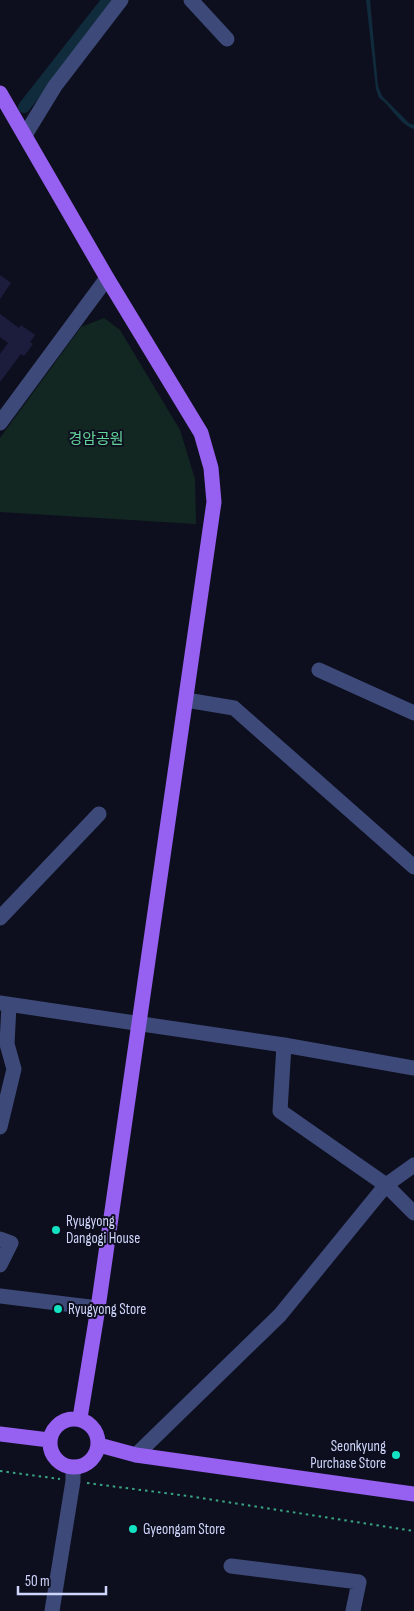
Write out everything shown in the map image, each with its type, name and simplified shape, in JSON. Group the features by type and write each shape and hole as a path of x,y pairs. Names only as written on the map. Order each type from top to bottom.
{"main road":[{"path":"0,93 107,278 201,433 211,468 214,502 98,1308 80,1418"},
{"path":"70,1418 80,1418 96,1430 99,1446 93,1460 79,1467 73,1474 52,1455 49,1440 56,1426 70,1418"},
{"path":"0,1434 49,1440"},
{"path":"99,1446 136,1455 414,1494"}],"street":[{"path":"26,135 55,86 121,0"},
{"path":"191,0 228,39"},
{"path":"0,423 107,278"},
{"path":"318,670 414,713"},
{"path":"186,700 234,708 414,867"},
{"path":"0,918 99,814"},
{"path":"0,1127 14,1069 8,1044 5,1004 284,1045 414,1068"},
{"path":"284,1045 280,1111 386,1185 414,1213"},
{"path":"136,1455 280,1315 386,1185 414,1165"},
{"path":"0,1239 12,1243 0,1266"},
{"path":"0,1296 98,1308"},
{"path":"52,1611 73,1474"},
{"path":"231,1566 359,1582 358,1610"}],"path":[{"path":"0,1471 73,1474 188,1496 414,1531"}],"green space":[{"name":"경암공원","path":"104,318 120,330 180,430 195,479 196,524 0,512 0,438 81,327"}],"water":[{"path":"109,0 118,0 43,99 34,93 67,54"},
{"path":"366,0 370,0 378,86 382,96 409,123 414,125 414,129 408,127 379,98 376,89"}],"building":[{"path":"0,275 11,283 0,299"},
{"path":"0,314 19,328 21,325 35,335 30,342 33,344 24,356 21,354 0,382 0,354 8,343 0,337"}],"waterway":[{"path":"24,107 108,0"}],"place":[{"name":"Ryugyong Dangogi House","path":"56,1230"},
{"name":"Ryugyong Store","path":"58,1309"},
{"name":"Seonkyung Purchase Store","path":"396,1455"},
{"name":"Gyeongam Store","path":"133,1529"}]}
